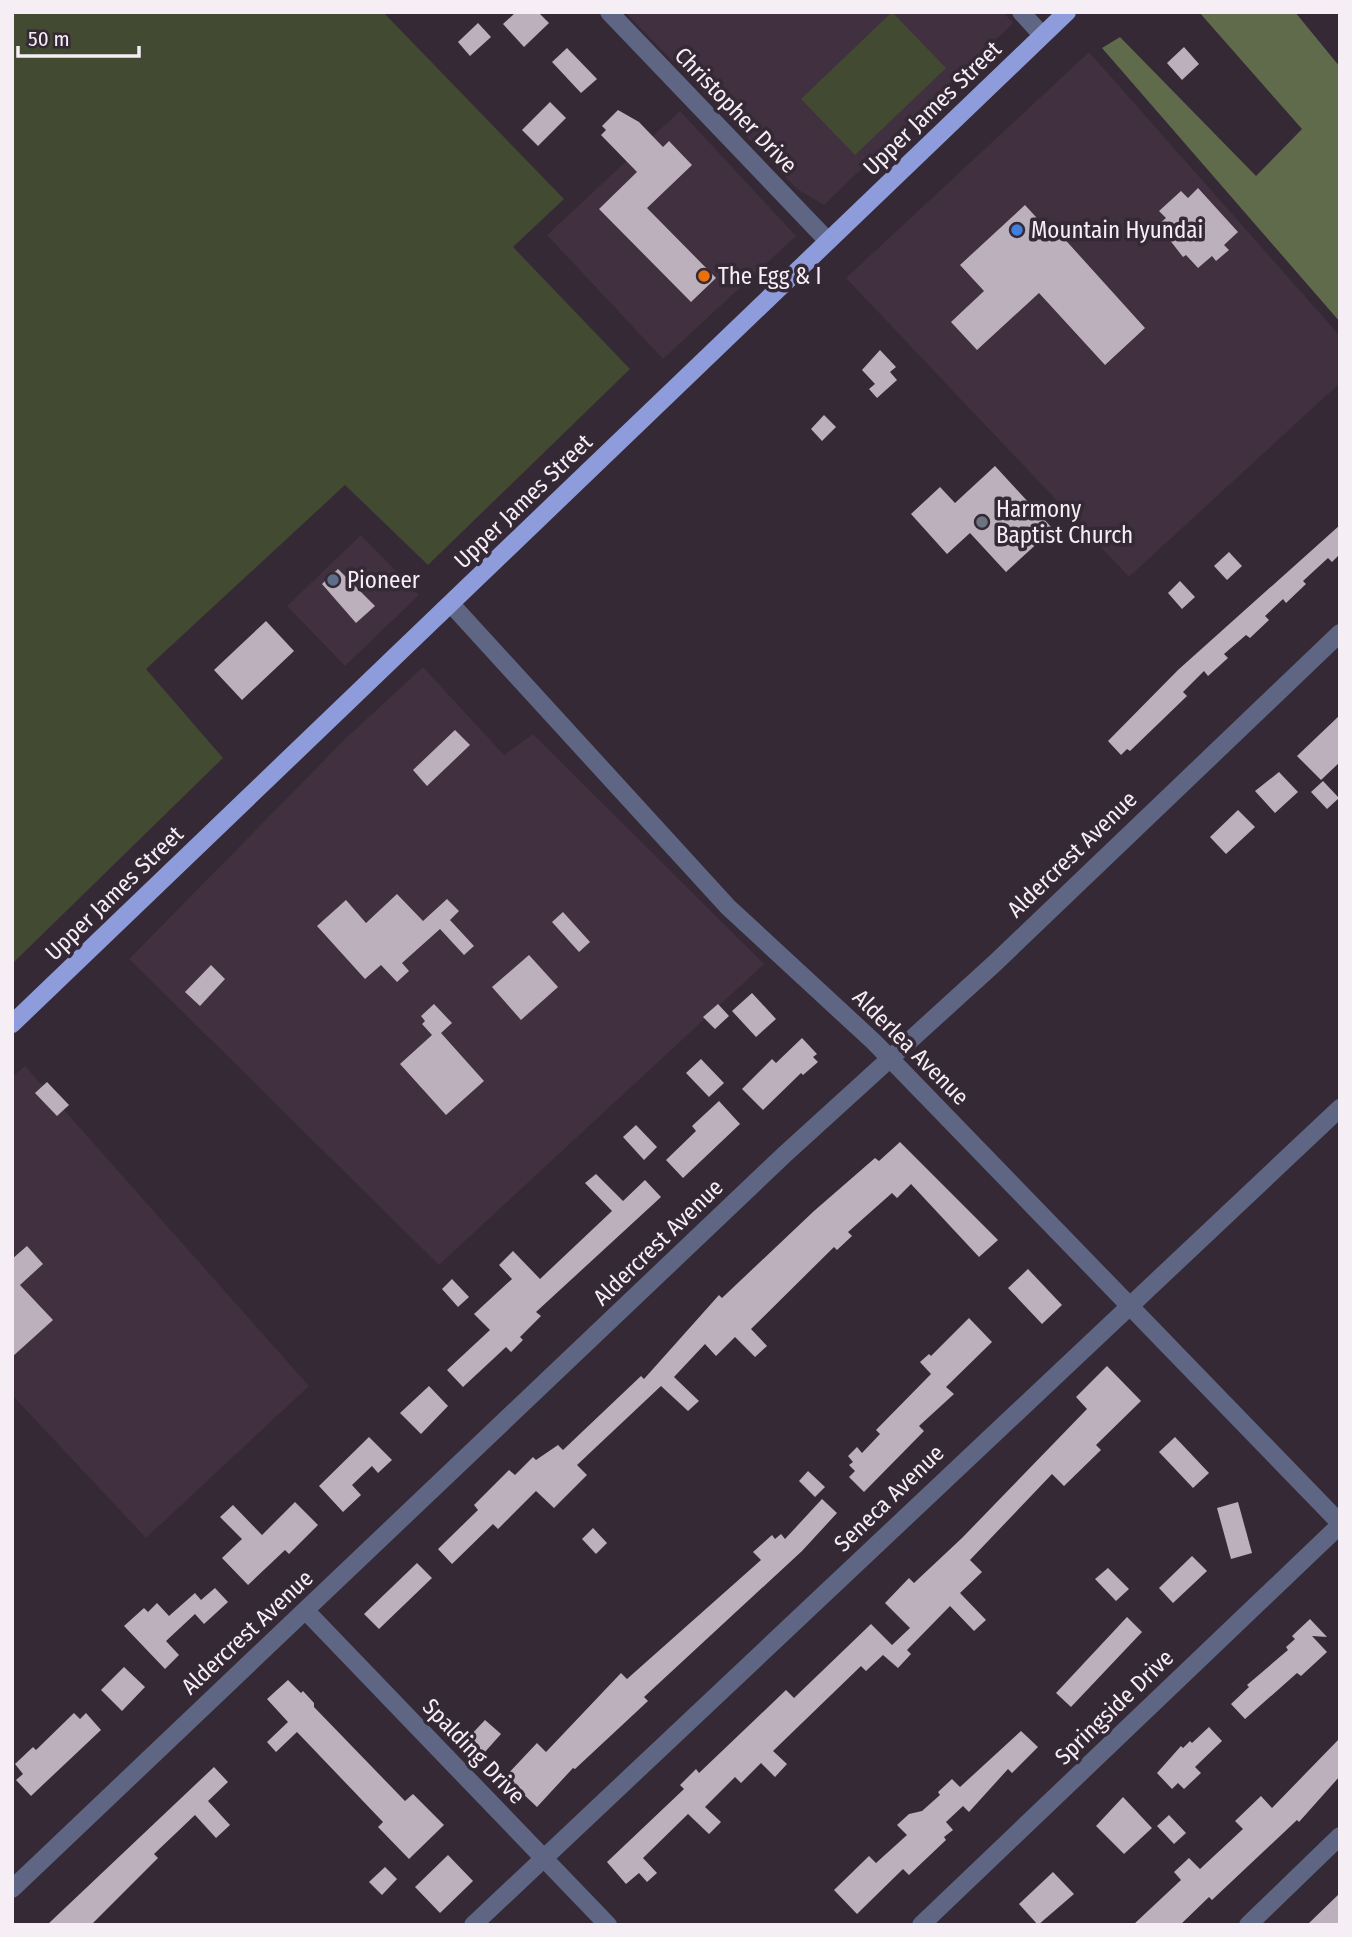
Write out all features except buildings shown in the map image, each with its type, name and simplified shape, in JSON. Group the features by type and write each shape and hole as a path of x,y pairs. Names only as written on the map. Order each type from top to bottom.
{"main road":[{"name":"Upper James Street","path":"12,1024 1067,12"}],"street":[{"name":"Christopher Drive","path":"609,12 828,242"},
{"path":"1021,12 1042,35"},
{"name":"Alderlea Avenue","path":"451,604 728,907 890,1059 1340,1524"},
{"name":"Aldercrest Avenue","path":"12,1889 1340,633"},
{"name":"Seneca Avenue","path":"473,1925 1129,1303 1340,1108"},
{"name":"Springside Drive","path":"921,1925 1340,1524"},
{"name":"Spalding Drive","path":"306,1611 608,1925"},
{"path":"1248,1925 1340,1836"}],"shaded area":[{"path":"625,12 1003,12 1013,23 824,205 797,189"},
{"path":"1089,52 1340,336 1340,383 1129,577 846,278"},
{"path":"680,111 796,236 663,359 547,235"},
{"path":"361,535 419,595 345,666 287,606"},
{"path":"423,667 504,755 533,734 764,964 439,1265 129,959 345,739"},
{"path":"25,1066 309,1386 146,1538 12,1395 12,1077"}],"green space":[{"path":"12,12 383,12 564,199 513,247 630,369 428,565 345,485 146,669 223,758 12,964"},
{"path":"892,12 946,68 855,155 801,99"},
{"path":"1199,12 1295,12 1340,67 1340,322 1102,48 1120,37 1256,176 1302,129"}],"place":[{"name":"Mountain Hyundai","path":"1017,230"},
{"name":"The Egg & I","path":"704,276"},
{"name":"Harmony Baptist Church","path":"982,522"},
{"name":"Pioneer","path":"333,580"}]}
